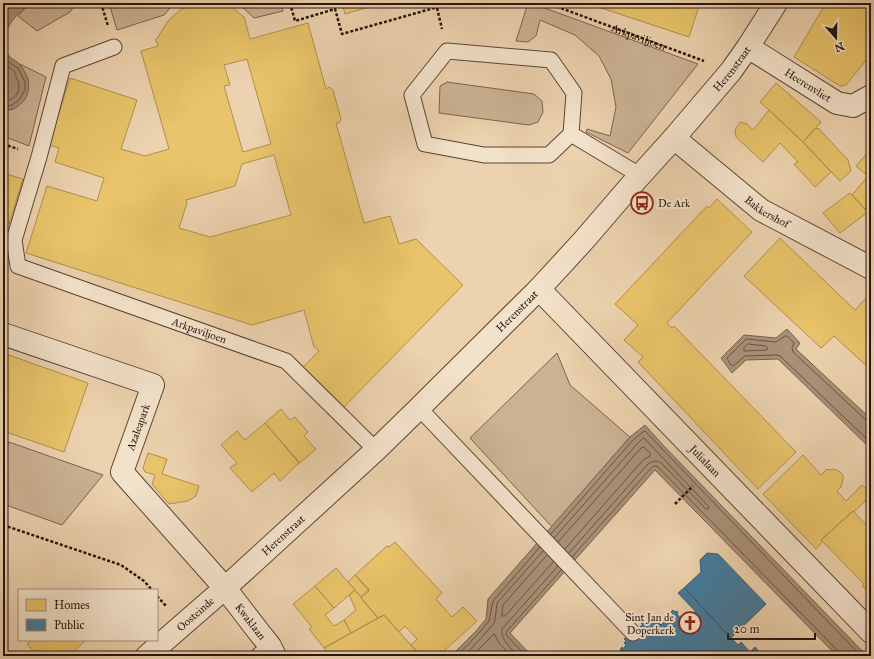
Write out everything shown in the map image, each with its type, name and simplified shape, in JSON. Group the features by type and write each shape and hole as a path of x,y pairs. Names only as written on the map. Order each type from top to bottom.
{"street":[{"name":"Herenstraat","path":"225,588 376,450 539,289 641,176 730,71 748,47 776,3"},
{"name":"Heerenvliet","path":"748,47 837,103 853,106 871,96"},
{"name":"Bakkershof","path":"674,138 761,210 871,268"},
{"name":"Julialaan","path":"539,289 871,632"},
{"name":"Azaleapark","path":"3,334 153,385 122,472 225,588"},
{"name":"Kwaklaan","path":"225,588 268,653"},
{"name":"Oosteinde","path":"147,656 225,588"}],"lane":[{"name":"Arkpaviljoen","path":"114,47 63,66 39,156 9,238 18,266 286,361 376,450"},
{"path":"447,51 551,60 574,93 571,134 549,155 484,155 425,144 412,95 447,51"},
{"path":"571,134 641,176"},
{"path":"419,408 633,633"}],"path":[{"path":"290,3 295,21 335,9 342,34 452,3"},
{"name":"Arkpaviljoen","path":"547,3 730,71"},
{"path":"675,504 694,485"},
{"path":"3,525 121,565 144,580 151,589"}],"shaded area":[{"path":"32,3 76,3 70,12 37,31 18,16"},
{"path":"109,3 174,3 164,15 117,30"},
{"path":"238,3 281,3 283,11 254,18"},
{"path":"528,3 698,64 628,153 586,132 587,129 610,136 616,107 611,79 599,56 575,35 540,20 536,36 528,42 516,41"},
{"path":"20,64 46,77 29,146 3,136 3,111 14,109 29,81"},
{"path":"447,82 534,94 542,101 543,112 538,122 529,125 439,113 440,86"},
{"path":"557,353 570,385 630,437 552,527 470,438"},
{"path":"9,442 103,475 62,525 3,504 3,458"}],"water":[{"path":"3,3 32,3 12,21 4,38 4,46 7,53 20,64 25,72 28,83 27,94 21,104 10,110 3,111"},
{"path":"787,329 800,343 796,349 871,419 871,449 778,359 746,360 732,373 721,358 744,335 776,338"},
{"path":"645,425 867,656 837,656 655,470 510,633 532,656 451,656 486,619 488,599 630,437"}],"building: Homes":[{"path":"195,3 228,4 244,17 250,39 308,23 326,89 329,87 333,90 341,119 339,123 336,123 364,223 390,216 399,244 416,239 463,285 344,407 303,367 319,351 314,347 304,310 252,325 26,253 47,186 97,201 104,178 55,162 59,148 49,145 70,78 137,100 121,149 145,156 169,149 141,51 158,46 156,40 168,21 180,10","holes":["247,59 271,144 243,152 224,86 230,85 224,65","274,155 291,215 210,237 179,228 187,203 186,200 235,186 242,164"]},
{"path":"342,3 383,3 345,14"},
{"path":"586,3 700,3 689,37"},
{"path":"826,3 871,3 871,54 846,85 840,86 794,57"},
{"path":"776,83 821,122 803,142 760,102"},
{"path":"769,110 803,142 831,172 815,187 794,164 798,162 780,143 763,162 736,137 735,130 740,122 747,124 753,130"},
{"path":"816,128 818,128 848,160 851,171 840,181 803,142"},
{"path":"868,152 871,154 871,216 852,195 868,176 856,166"},
{"path":"3,173 23,179 9,224 3,222"},
{"path":"850,193 868,212 840,233 823,213"},
{"path":"717,199 752,232 667,323 672,328 674,326 796,452 758,489 638,362 643,357 624,340 638,325 615,304 707,206 709,208"},
{"path":"780,238 855,310 868,296 871,299 871,370 834,336 821,348 744,276"},
{"path":"3,353 88,383 64,452 3,431"},
{"path":"281,409 290,420 295,417 308,432 304,436 316,449 300,463 265,423"},
{"path":"265,423 299,463 280,481 274,473 252,492 230,468 237,463 221,445 237,431 245,440"},
{"path":"148,453 167,459 162,474 199,486 196,496 188,501 169,504 152,484 155,475 145,472 143,468"},
{"path":"803,455 821,475 827,469 833,469 839,471 843,475 842,486 837,491 846,501 862,485 871,494 854,512 853,511 821,540 823,541 816,549 763,494"},
{"path":"853,511 869,528 871,526 871,594 862,586 864,584 821,540"},
{"path":"395,542 442,593 436,599 452,617 463,607 477,621 444,651 448,655 447,656 420,656 411,645 417,639 405,626 399,632 384,615 378,618 361,598 369,589 355,575 387,546 389,547"},
{"path":"336,568 355,590 334,608 315,586"},
{"path":"355,575 369,591 361,597 348,582"},
{"path":"315,586 334,608 325,615 334,626 344,620 351,633 324,648 309,629 312,627 293,604"},
{"path":"355,590 378,618 351,633 344,620 356,610 349,595"},
{"path":"384,615 418,653 415,656 328,656 324,648"},
{"path":"31,641 84,642 68,656 38,656 27,644"}],"building: Public":[{"path":"707,553 718,554 766,604 731,638 684,588 701,572 700,560"},
{"name":"Sint Jan de Doperkerk","path":"684,588 738,645 741,642 750,652 755,647 763,656 626,656 623,653 622,654 620,650 626,645 624,643 626,641 624,639 627,637 629,638 643,624 641,623 644,620 646,622 648,620 649,622 653,619 651,617 652,616 654,618 655,616 657,619 656,620 661,625 673,614 671,612 673,610 678,612 677,614 684,622 696,612 678,593"}],"place":[{"name":"De Ark","path":"642,203"},
{"name":"Sint Jan de Doperkerk","path":"690,623"}]}
